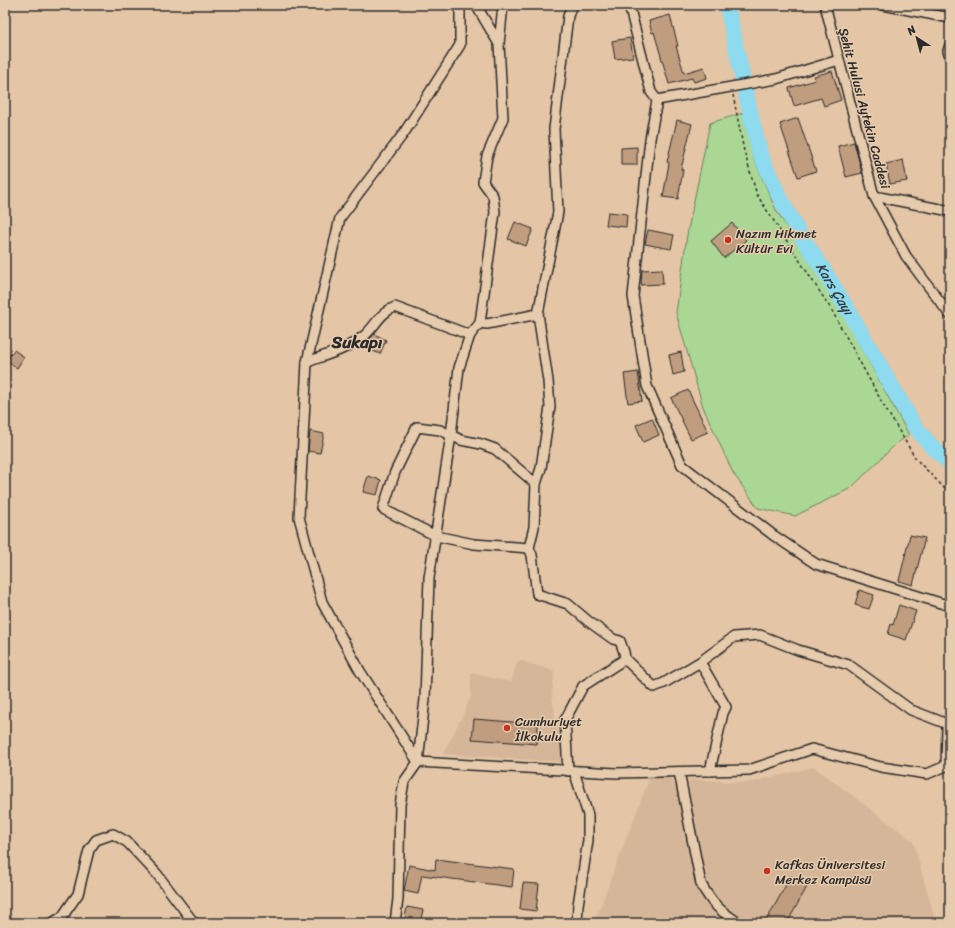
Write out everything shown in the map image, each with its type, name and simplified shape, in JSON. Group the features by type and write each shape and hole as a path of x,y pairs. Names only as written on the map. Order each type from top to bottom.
{"street":[{"path":"418,762 360,671 322,602 299,517 307,362 340,218 404,133 460,44 460,5"},
{"path":"476,5 499,44"},
{"path":"395,923 398,899 400,804 404,782 418,762 425,699 429,578 451,435 459,368 470,335 480,323 495,212 493,196 482,182 487,156 503,118 499,44 503,5"},
{"path":"418,762 616,773 749,770 812,749 882,767 927,774 948,767 947,728 950,726 911,710 849,665 798,650 760,636 734,637 700,662 664,683 654,687 625,659 620,641 613,639 568,604 537,594 532,555 529,548 534,527 536,484 541,468 550,407 548,382 538,314 558,212 554,129 568,16 572,5"},
{"path":"629,5 651,92 657,100 650,138 633,296 647,386 682,464 773,535 816,564 950,606"},
{"name":"Şehit Hulusi Aytekin Caddesi","path":"824,5 874,196 906,256 950,315"},
{"path":"883,5 915,8 950,18"},
{"path":"950,45 948,51 950,58"},
{"path":"657,100 776,79 839,60"},
{"path":"874,196 950,211"},
{"path":"307,362 353,344 365,335 387,310 395,307 470,335"},
{"path":"480,323 487,324 538,314"},
{"path":"529,548 474,544 436,536 383,509 395,472 417,427 440,430 461,440 482,444 495,449 536,484"},
{"path":"577,923 578,905 588,840 588,815 571,771 565,720 583,686 625,659"},
{"path":"700,662 726,707 723,713 710,771"},
{"path":"679,772 701,884 710,899 723,913 739,923"},
{"path":"52,923 62,917 78,894 89,850 96,840 113,834 127,842 147,863 194,923"}],"path":[{"path":"731,88 744,151 757,195 831,309 884,406 916,459 947,491 950,492"}],"shaded area":[{"name":"Cumhuriyet İlkokulu","path":"518,660 554,671 552,697 560,746 561,762 443,754 471,696 471,673 511,682"},
{"name":"Kafkas Üniversitesi Merkez Kampüsü","path":"814,767 913,841 936,923 594,923 650,777 669,778 680,791 689,790 689,779 748,783"}],"green space":[{"path":"743,113 754,159 776,210 840,309 909,435 897,443 851,488 795,516 758,508 733,473 703,407 676,313 687,235 710,123"}],"building":[{"path":"670,15 678,46 676,46 684,73 704,67 707,78 694,82 692,78 669,84 654,32 652,33 649,21"},
{"path":"630,38 633,57 615,59 612,41"},
{"path":"832,71 841,100 824,106 821,98 794,106 789,88 815,80 814,76"},
{"path":"798,118 816,171 798,177 780,124"},
{"path":"677,120 692,124 681,169 683,170 678,199 663,197 669,163 667,162"},
{"path":"854,142 862,173 846,177 838,146"},
{"path":"637,147 637,165 621,165 621,148"},
{"path":"903,160 907,181 890,184 886,164"},
{"path":"608,212 627,214 626,227 606,225"},
{"path":"515,222 533,229 526,246 508,239"},
{"name":"Nazım Hikmet Kültür Evi","path":"732,223 746,240 724,258 711,241"},
{"path":"648,230 674,235 671,249 645,244"},
{"path":"662,269 663,284 641,285 642,270"},
{"path":"374,334 386,340 380,354 366,348"},
{"path":"14,350 24,357 17,368 6,360"},
{"path":"681,352 684,372 673,375 669,355"},
{"path":"638,372 642,401 628,403 624,374"},
{"path":"688,390 708,432 691,439 671,398"},
{"path":"652,418 659,435 643,442 636,425"},
{"path":"310,431 324,434 320,453 308,451"},
{"path":"368,476 381,480 377,495 363,492"},
{"path":"910,535 925,538 913,585 899,581"},
{"path":"859,590 874,595 869,609 855,605"},
{"path":"899,605 916,611 906,640 888,634 891,624 893,625"},
{"path":"474,719 538,724 537,744 472,739"},
{"path":"436,859 514,869 512,887 422,875 418,894 404,891 409,865 435,870"},
{"path":"791,876 808,885 787,923 765,923"},
{"path":"523,883 539,884 536,911 520,909"},
{"path":"407,907 423,910 420,923 404,923"}],"waterway":[{"name":"Kars Çayı","path":"727,5 760,154 779,196 799,233 851,315 915,427 933,448 950,463"}],"place":[{"name":"Nazım Hikmet Kültür Evi","path":"728,240"},
{"name":"Cumhuriyet İlkokulu","path":"507,728"},
{"name":"Kafkas Üniversitesi Merkez Kampüsü","path":"767,871"}],"district":[{"name":"Sukapı","path":"357,342"}]}
